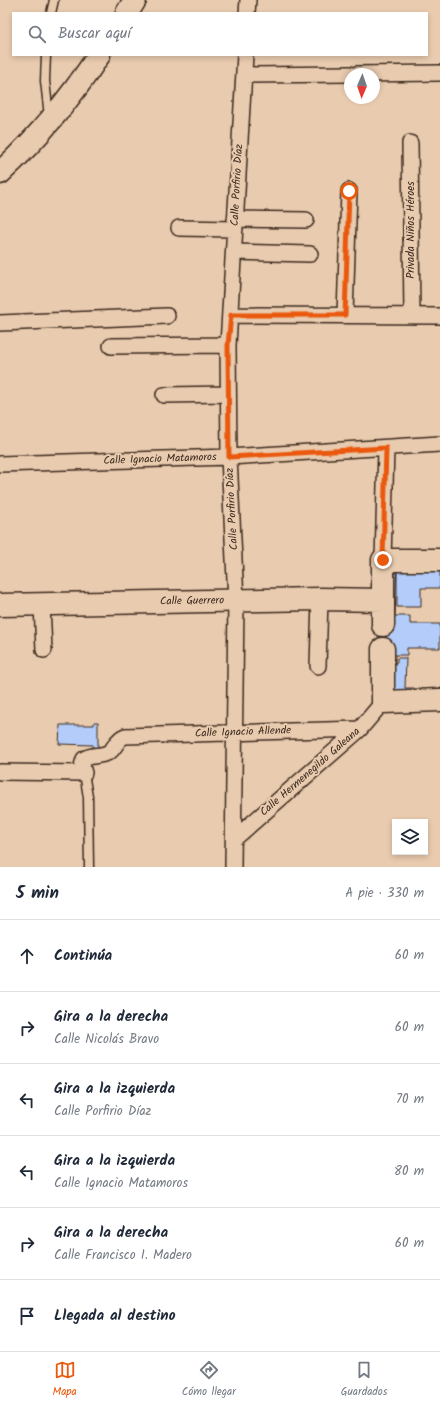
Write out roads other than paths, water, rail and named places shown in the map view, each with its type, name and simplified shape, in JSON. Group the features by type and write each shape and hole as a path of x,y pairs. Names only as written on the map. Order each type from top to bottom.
{"street":[{"path":"128,12 136,0"},
{"path":"247,12 248,0"},
{"path":"0,173 50,121 72,95 98,56"},
{"name":"Calle Porfirio Díaz","path":"233,867 236,600 229,457 228,345 231,315 245,56"},
{"path":"380,74 440,73"},
{"path":"244,75 344,74"},
{"name":"Privada Niños Héroes","path":"410,143 412,316"},
{"path":"345,315 349,191"},
{"path":"179,228 306,220"},
{"path":"234,252 310,254"},
{"path":"231,315 440,316"},
{"path":"0,323 167,316"},
{"path":"110,346 228,345"},
{"path":"164,395 228,394"},
{"name":"Calle Ignacio Matamoros","path":"0,464 229,457 440,444"},
{"path":"383,625 386,448"},
{"path":"383,560 440,560"},
{"path":"318,666 320,598"},
{"name":"Calle Guerrero","path":"0,606 320,598 383,600"},
{"path":"42,605 44,650"},
{"path":"383,649 383,702 440,700"},
{"name":"Calle Hermenegildo Galeana","path":"234,839 360,729 383,702"},
{"name":"Calle Ignacio Allende","path":"84,773 82,766 84,759 107,754 120,739 125,736 360,729"},
{"path":"0,772 84,773"}],"lane":[{"path":"50,12 54,0"},
{"path":"46,56 45,81 50,121"},
{"path":"84,773 88,797 90,867"}]}
